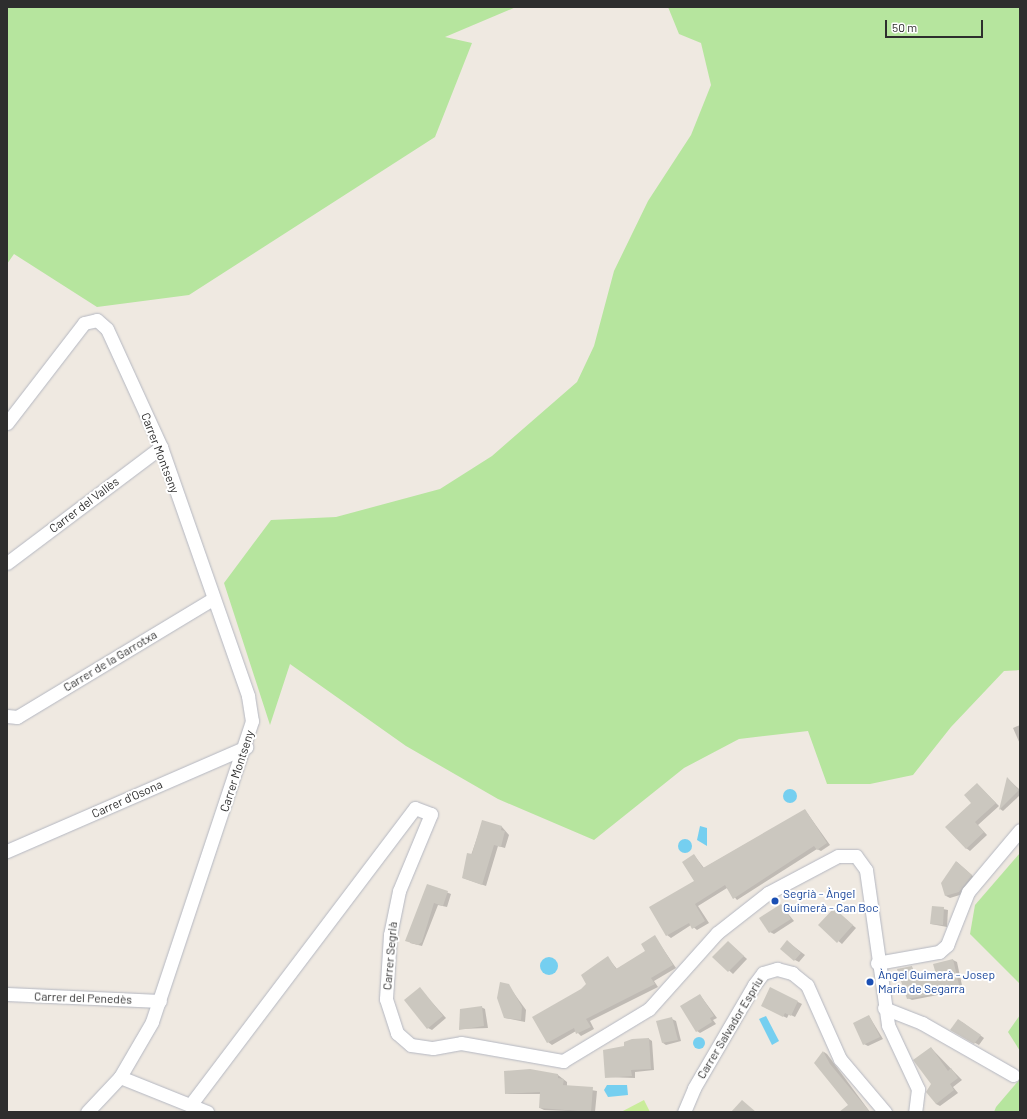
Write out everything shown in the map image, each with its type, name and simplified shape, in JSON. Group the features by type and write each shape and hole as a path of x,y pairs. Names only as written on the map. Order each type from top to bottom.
{"street":[{"name":"Carrer Montseny","path":"7,423 84,323 97,320 107,329 160,448 211,600 248,696 252,721 246,747 152,1022 120,1077 86,1112"},
{"name":"Carrer del Vallès","path":"7,563 160,448"},
{"name":"Carrer de la Garrotxa","path":"7,716 17,717 211,600"},
{"name":"Carrer d'Osona","path":"7,851 246,747"},
{"name":"Carrer Segrià","path":"192,1104 415,808 431,814 399,891 390,935 386,999 397,1033 411,1045 433,1048 461,1043 563,1061 649,1009 717,933 768,893 838,856 856,856 866,870 877,963"},
{"path":"915,1112 918,1089 888,1025 877,963 939,952 947,945 968,892 1020,830"},
{"name":"Carrer Salvador Espriu","path":"684,1112 694,1088 754,985 763,973 777,969 792,973 807,985 840,1059 885,1112"},
{"name":"Carrer del Penedès","path":"7,994 160,1000"},
{"path":"884,1008 922,1023 1013,1076"},
{"path":"120,1077 192,1104 207,1112"}],"green space":[{"path":"7,7 516,7 445,37 472,43 435,137 189,295 97,307 14,254 7,264"},
{"path":"668,7 1020,7 1020,670 1004,671 951,727 913,775 870,784 827,784 808,731 739,739 684,768 594,840 498,799 406,746 290,664 270,725 224,583 271,520 336,517 440,489 492,456 577,382 594,346 614,271 648,201 691,135 711,85 701,43 679,34"},
{"path":"1020,853 1020,984 970,934 975,905"},
{"path":"1020,1015 1020,1051 1008,1032"},
{"path":"1020,1079 1020,1112 994,1112 996,1107"},
{"path":"644,1100 650,1112 621,1112"}],"water":[{"path":"790,789 795,791 797,796 795,801 790,803 785,801 783,796 785,791"},
{"path":"700,826 707,828 707,846 697,840"},
{"path":"682,839 688,839 692,843 692,849 688,853 682,853 678,849 678,843"},
{"path":"549,957 555,960 558,966 555,972 549,975 543,972 540,966 543,960"},
{"path":"766,1016 779,1041 772,1045 759,1019"},
{"path":"697,1037 701,1037 705,1043 701,1049 697,1049 693,1045 693,1041"},
{"path":"607,1085 627,1085 628,1095 608,1097 604,1090"}],"building":[{"path":"1007,777 1019,790 999,810"},
{"path":"977,783 996,803 975,822 984,832 966,849 945,827 971,803 964,795"},
{"path":"805,809 827,843 817,850 814,846 733,899 725,885 695,904 705,921 692,929 689,923 666,936 649,907 694,881 682,862 694,854 703,868"},
{"path":"482,820 502,826 501,830 505,831 501,847 494,845 482,885 462,878 467,853 472,854"},
{"path":"956,861 972,875 959,892 945,896 941,883"},
{"path":"427,884 448,891 443,906 434,903 422,942 418,945 405,941"},
{"path":"781,904 791,919 769,933 759,918"},
{"path":"932,906 944,907 943,925 930,924"},
{"path":"834,908 853,925 837,943 818,925"},
{"path":"655,935 673,965 651,978 655,984 586,1019 591,1027 576,1034 574,1028 547,1043 532,1017 581,989 586,984 581,975 608,956 616,969 645,951 641,944"},
{"path":"787,940 801,953 794,961 780,949"},
{"path":"728,941 744,956 728,972 712,957"},
{"path":"953,959 960,989 907,999 897,969 912,966 914,978 936,974 933,964"},
{"path":"500,982 509,984 522,1007 521,1020 504,1018 497,998"},
{"path":"420,987 443,1016 427,1029 404,1000"},
{"path":"770,987 798,1001 791,1016 785,1013 783,1017 761,1006"},
{"path":"700,994 714,1016 710,1018 712,1022 696,1032 680,1006"},
{"path":"482,1006 484,1026 459,1030 460,1009"},
{"path":"869,1015 880,1037 863,1045 853,1023"},
{"path":"672,1017 678,1040 662,1043 656,1021"},
{"path":"958,1019 981,1035 974,1044 950,1030"},
{"path":"649,1038 651,1069 631,1070 632,1076 605,1078 603,1050 624,1046 624,1042 632,1039"},
{"path":"931,1047 948,1071 951,1068 958,1078 950,1084 954,1090 936,1104 926,1092 931,1084 913,1060"},
{"path":"823,1051 830,1064 870,1112 839,1112 848,1105 814,1063"},
{"path":"530,1069 558,1074 558,1078 564,1079 563,1085 593,1087 591,1112 539,1108 540,1092 505,1094 504,1071"},
{"path":"742,1100 756,1112 731,1112"}],"place":[{"name":"Segrià - Àngel Guimerà - Can Boc","path":"775,901"},
{"name":"Àngel Guimerà - Josep Maria de Segarra","path":"870,982"}]}
